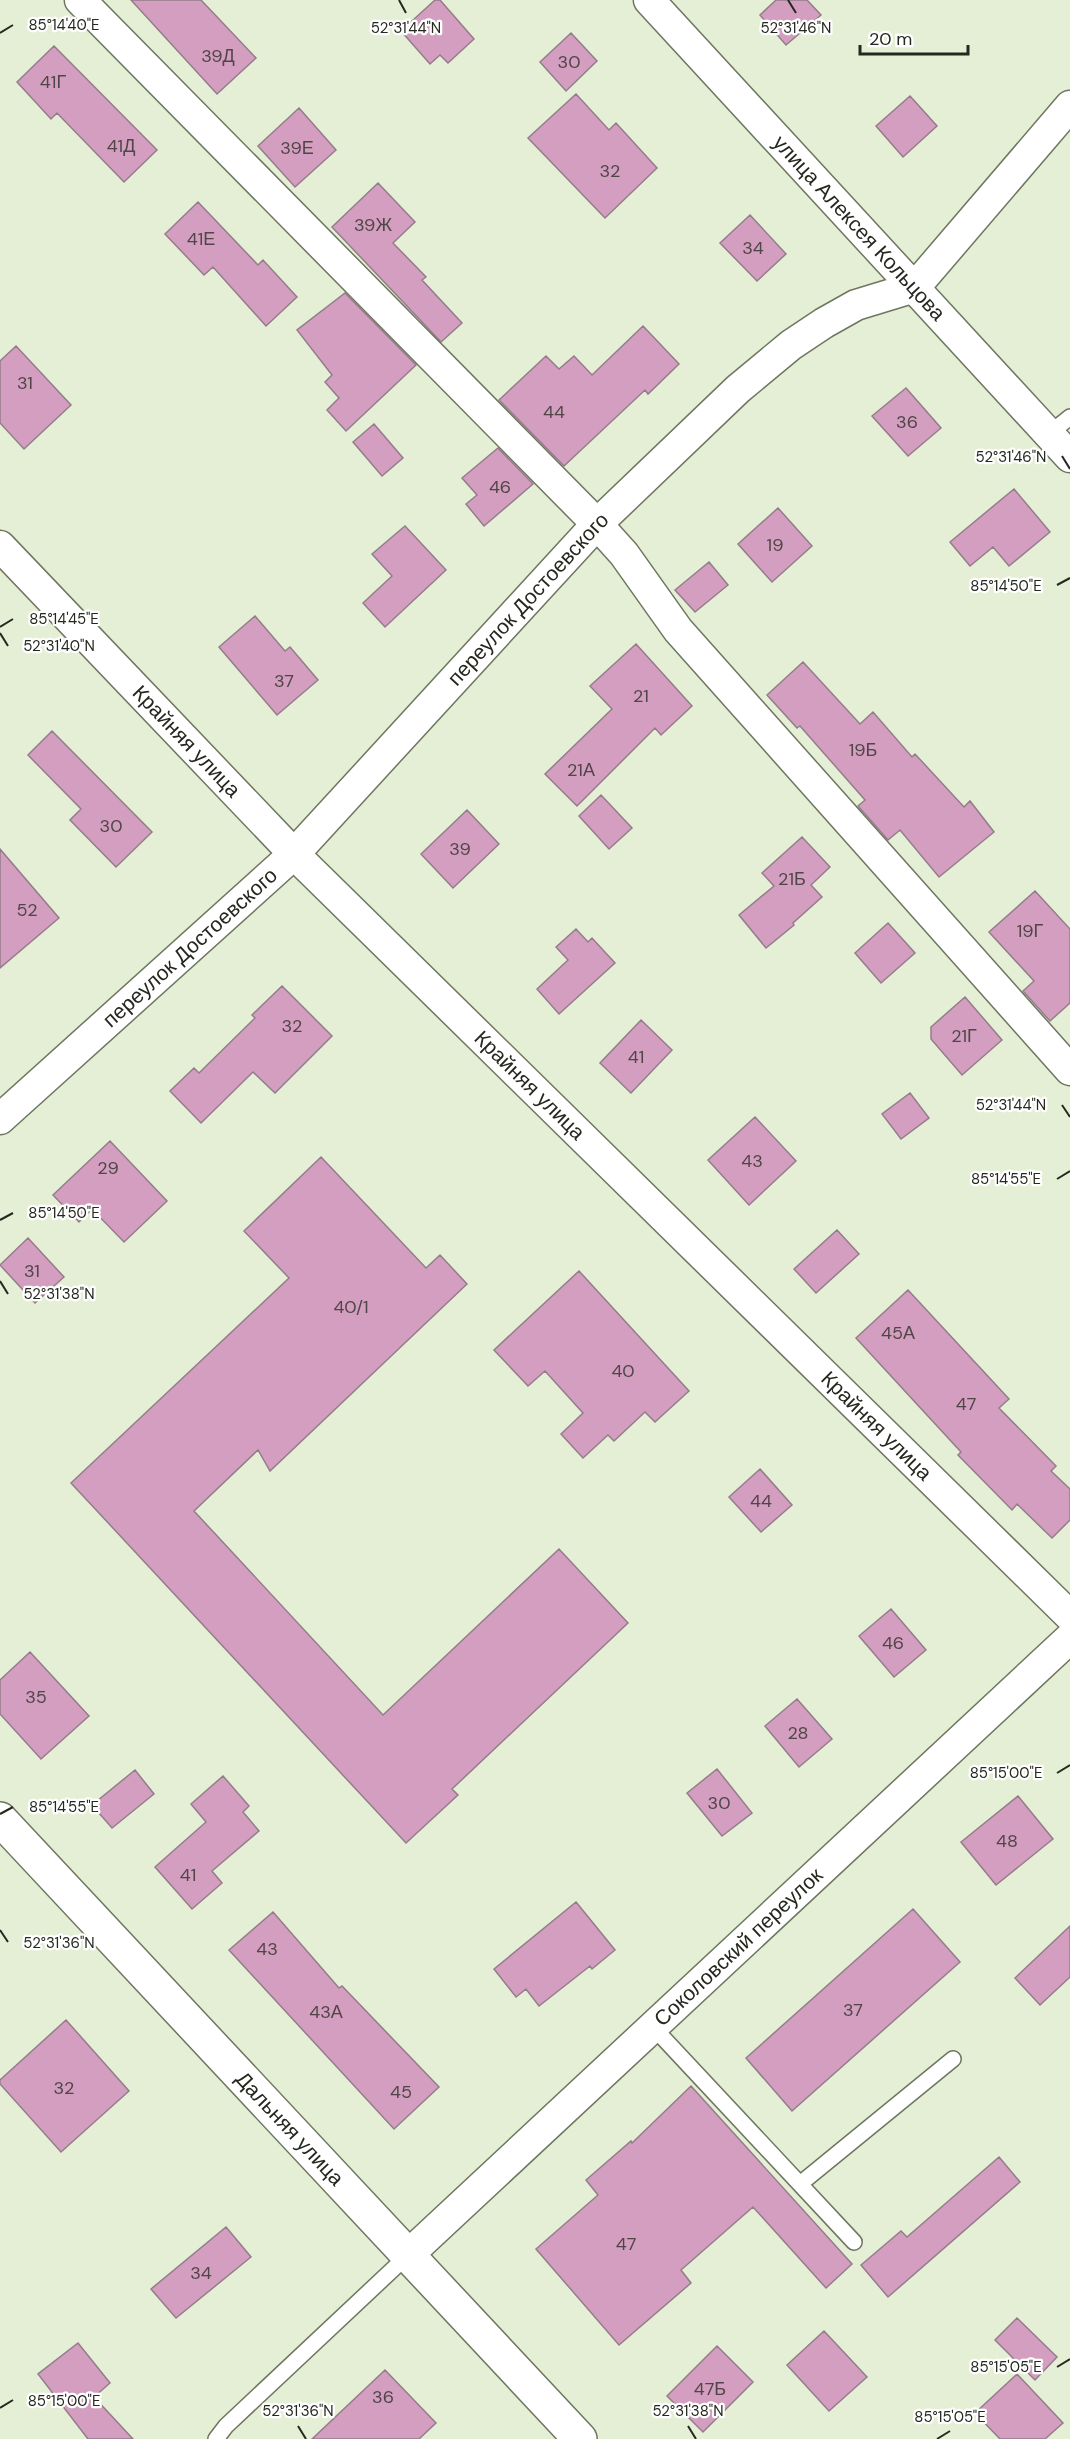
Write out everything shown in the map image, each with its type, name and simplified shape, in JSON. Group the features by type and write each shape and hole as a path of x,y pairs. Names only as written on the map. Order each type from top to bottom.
{"main road":[{"name":"Дальняя улица","path":"0,1819 580,2439"}],"street":[{"path":"80,0 597,524 638,572 678,630 1070,1070"},
{"name":"улица Алексея Кольцова","path":"649,0 915,286 1060,426 1070,457"},
{"path":"915,286 1070,106"},
{"name":"переулок Достоевского","path":"0,1119 294,854 597,524 738,389 824,322 856,305 915,286"},
{"name":"Крайняя улица","path":"0,546 294,854 1070,1616"},
{"name":"Соколовский переулок","path":"408,2256 1070,1638"}],"lane":[{"path":"653,2027 854,2242"},
{"path":"800,2184 953,2059"},
{"path":"216,2439 226,2426 408,2256"}],"building":[{"path":"131,0 201,0 256,58 217,94"},
{"path":"435,0 440,0 474,39 448,63 440,55 430,64 401,31"},
{"path":"776,0 807,0 821,15 786,45 760,15"},
{"path":"571,33 597,61 566,91 540,62"},
{"path":"54,46 157,150 124,182 57,113 51,119 17,82"},
{"path":"576,94 609,130 616,123 657,168 605,218 528,138"},
{"path":"910,96 937,126 903,157 876,126"},
{"path":"299,108 336,150 295,187 258,146"},
{"path":"378,183 415,222 393,243 426,277 422,280 462,323 441,342 332,227"},
{"path":"198,202 258,265 263,260 297,297 266,326 213,267 204,275 165,234"},
{"path":"750,215 786,254 757,281 720,243"},
{"path":"345,293 416,365 346,431 327,410 339,398 325,382 332,375 297,330"},
{"path":"643,326 679,364 648,394 645,390 564,466 499,400 546,356 559,369 574,356 592,375"},
{"path":"16,346 71,405 24,449 0,423 0,361"},
{"path":"906,388 941,428 908,456 872,416"},
{"path":"374,424 403,458 382,476 353,442"},
{"path":"498,448 533,484 484,526 466,504 477,495 462,478"},
{"path":"1014,489 1050,532 1009,566 993,547 970,566 950,542"},
{"path":"778,508 812,546 772,582 738,544"},
{"path":"405,526 446,570 385,627 363,603 392,576 372,554"},
{"path":"709,562 728,585 695,612 675,590"},
{"path":"255,616 285,651 290,647 318,680 277,715 219,647"},
{"path":"636,644 692,706 661,735 655,728 577,806 545,774 612,709 590,686"},
{"path":"803,662 860,724 873,712 912,757 915,754 964,807 970,801 994,832 939,877 900,830 888,840 858,806 865,800 800,726 797,728 767,695"},
{"path":"52,731 152,832 116,867 70,820 81,809 28,755"},
{"path":"601,795 632,828 609,849 579,816"},
{"path":"467,810 499,844 453,888 421,854"},
{"path":"802,837 830,867 811,885 822,897 793,923 794,925 766,948 739,915 774,886 762,873"},
{"path":"0,849 59,918 0,968"},
{"path":"1035,891 1070,929 1070,1003 1050,1021 1023,991 1034,981 989,932"},
{"path":"888,923 915,953 881,983 855,953"},
{"path":"576,929 588,942 592,938 615,963 559,1014 537,989 568,960 556,947"},
{"path":"282,986 332,1036 275,1093 253,1072 201,1123 170,1091 194,1068 199,1073 255,1018 252,1015"},
{"path":"965,997 1002,1040 962,1075 931,1039 931,1027"},
{"path":"641,1020 672,1050 631,1093 600,1063"},
{"path":"910,1093 929,1118 901,1139 882,1114"},
{"path":"755,1117 796,1161 749,1205 708,1160"},
{"path":"110,1141 167,1201 124,1242 92,1209 79,1222 53,1195"},
{"path":"321,1157 426,1268 440,1255 467,1284 270,1471 258,1450 194,1511 383,1715 559,1549 628,1623 452,1789 458,1795 406,1843 71,1483 289,1278 244,1231"},
{"path":"837,1230 859,1254 816,1293 794,1269"},
{"path":"28,1238 64,1277 35,1303 0,1265"},
{"path":"579,1271 689,1391 655,1422 645,1412 614,1441 608,1435 583,1458 561,1434 583,1413 545,1371 528,1386 494,1350"},
{"path":"908,1290 1009,1399 999,1408 1056,1466 1051,1471 1070,1489 1070,1520 1052,1538 1017,1504 1012,1510 958,1455 961,1452 856,1338"},
{"path":"760,1469 792,1505 761,1532 729,1497"},
{"path":"891,1609 926,1650 894,1677 859,1636"},
{"path":"30,1652 89,1716 41,1759 0,1714 0,1680"},
{"path":"797,1699 832,1739 799,1767 765,1726"},
{"path":"717,1769 752,1813 722,1836 687,1793"},
{"path":"135,1770 154,1794 112,1828 92,1805"},
{"path":"223,1776 249,1806 243,1812 259,1831 212,1871 222,1883 192,1909 155,1867 206,1822 191,1804"},
{"path":"1018,1796 1053,1839 996,1885 961,1842"},
{"path":"576,1902 615,1950 592,1969 590,1966 539,2006 526,1989 516,1997 494,1969"},
{"path":"913,1909 960,1962 792,2111 746,2058"},
{"path":"273,1912 339,1988 342,1986 439,2087 394,2129 229,1950"},
{"path":"1070,1926 1070,1977 1040,2005 1015,1978"},
{"path":"66,2020 129,2091 61,2152 0,2084 0,2080"},
{"path":"691,2086 852,2264 826,2288 753,2207 681,2270 691,2283 619,2345 536,2249 598,2195 586,2180 631,2141 632,2143"},
{"path":"999,2157 1020,2182 888,2297 861,2265 901,2231 907,2237"},
{"path":"226,2227 251,2257 176,2318 151,2289"},
{"path":"1017,2318 1057,2357 1035,2380 995,2340"},
{"path":"824,2331 867,2377 829,2411 787,2365"},
{"path":"78,2343 110,2383 94,2397 133,2439 88,2439 38,2374"},
{"path":"717,2346 753,2382 703,2432 667,2396"},
{"path":"385,2370 436,2423 419,2439 312,2439"},
{"path":"1017,2374 1063,2423 1045,2439 1000,2439 975,2413"}]}
